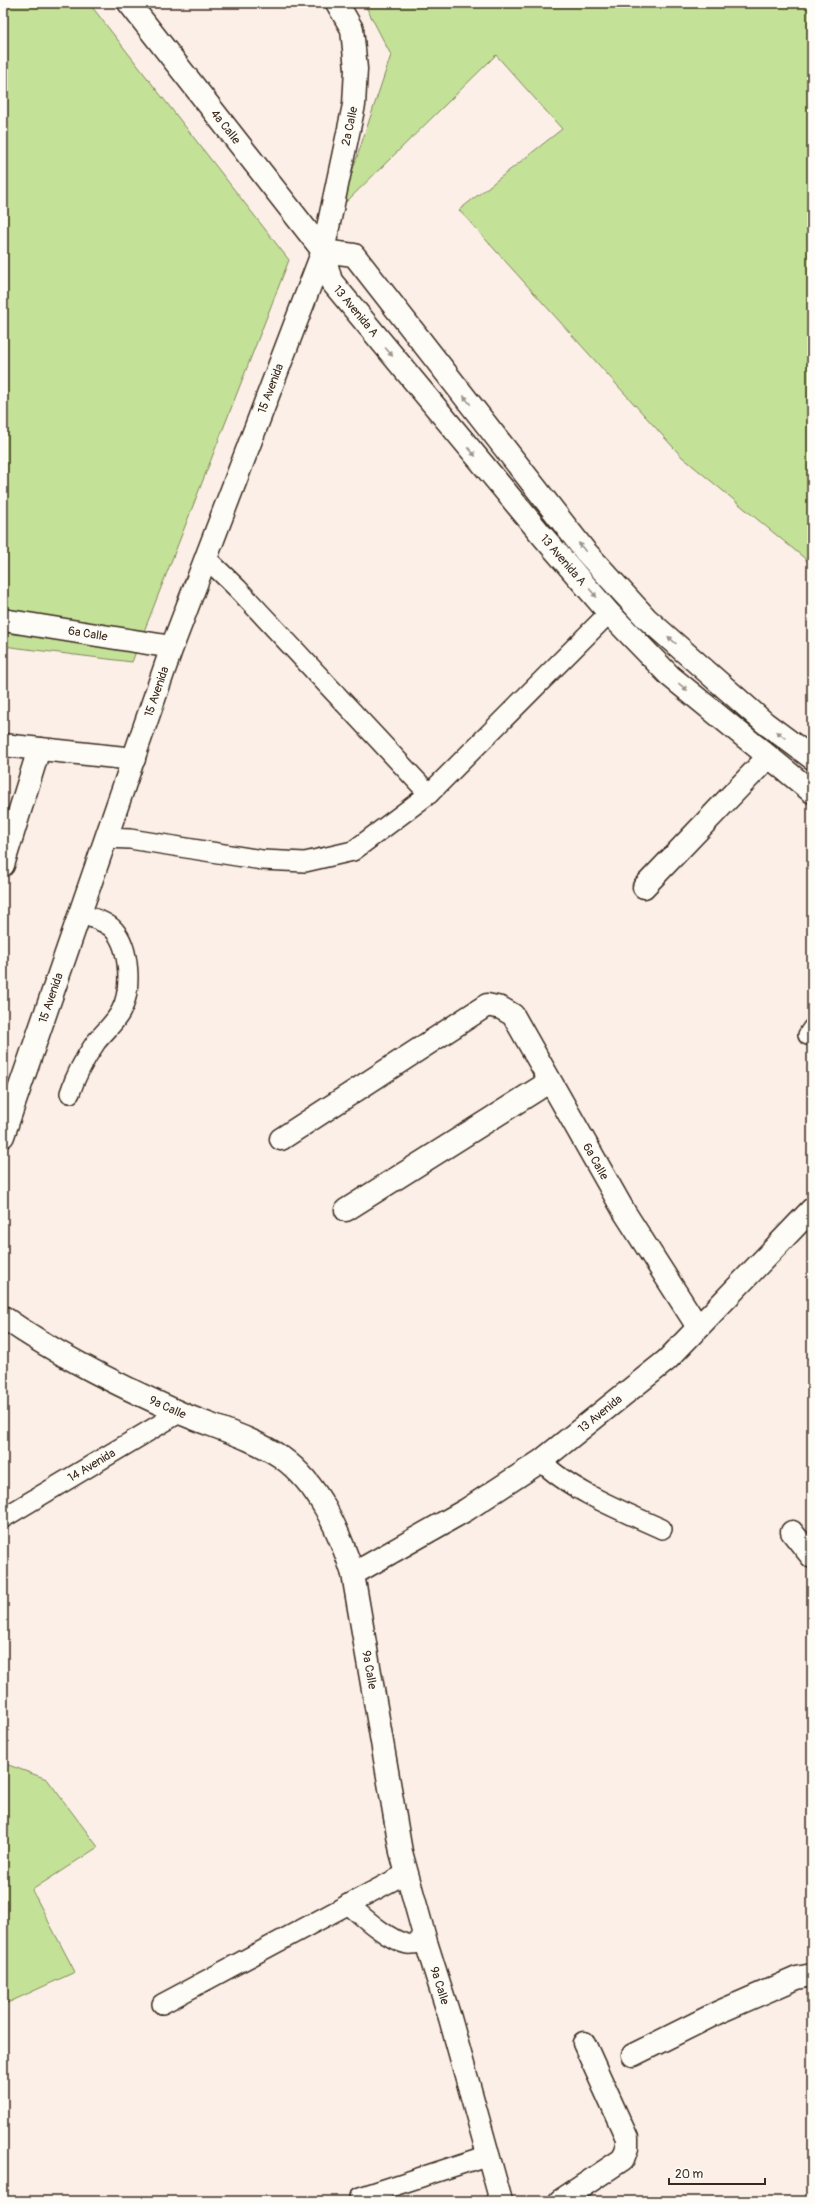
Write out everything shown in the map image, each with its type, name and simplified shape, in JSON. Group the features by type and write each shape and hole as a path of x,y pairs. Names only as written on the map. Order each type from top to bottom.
{"street":[{"name":"4a Calle","path":"129,3 323,251"},
{"name":"2a Calle","path":"323,251 354,97 356,69 352,28 337,3"},
{"name":"15 Avenida","path":"3,1136 81,914 172,647 207,559 323,251"},
{"name":"13 Avenida A","path":"812,758 765,723 646,618 585,551 354,255 323,251 331,281 540,533 609,613 670,676 812,792"},
{"name":"6a Calle","path":"3,620 172,647"},
{"path":"3,745 134,759"},
{"path":"3,865 39,749"},
{"path":"644,887 768,757"},
{"name":"6a Calle","path":"281,1139 487,1005 501,1008 513,1015 549,1082 625,1213 698,1327"},
{"path":"346,1210 549,1082"},
{"name":"13 Avenida","path":"353,1574 466,1510 541,1461 666,1360 812,1209"},
{"name":"9a Calle","path":"3,1317 34,1339 179,1413 241,1436 281,1457 312,1487 340,1535 353,1574 401,1852 426,1942 450,2018 501,2201"},
{"path":"792,1532 812,1557"},
{"path":"633,2055 719,2012 797,1978 812,1975"},
{"path":"560,2201 623,2159 627,2148 627,2138 584,2043"}],"lane":[{"path":"207,559 243,595 428,794"},
{"path":"106,838 130,839 262,860 305,862 353,851 428,794 609,613"},
{"path":"70,1093 77,1072 97,1042 121,1011 129,979 128,968 120,942 113,930 98,920 81,914"},
{"name":"14 Avenida","path":"3,1518 179,1413"},
{"path":"541,1461 549,1469 581,1489 662,1529"},
{"path":"162,2004 407,1873"},
{"path":"348,1904 374,1926 388,1935 407,1944 426,1942"},
{"path":"360,2197 489,2155"}],"green space":[{"path":"3,3 89,3 289,260 132,662 3,646"},
{"path":"364,3 812,3 812,555 809,562 682,457 459,210 562,129 496,55 340,208 391,55"},
{"path":"3,1763 47,1779 98,1847 32,1890 75,1972 3,2005"}]}
